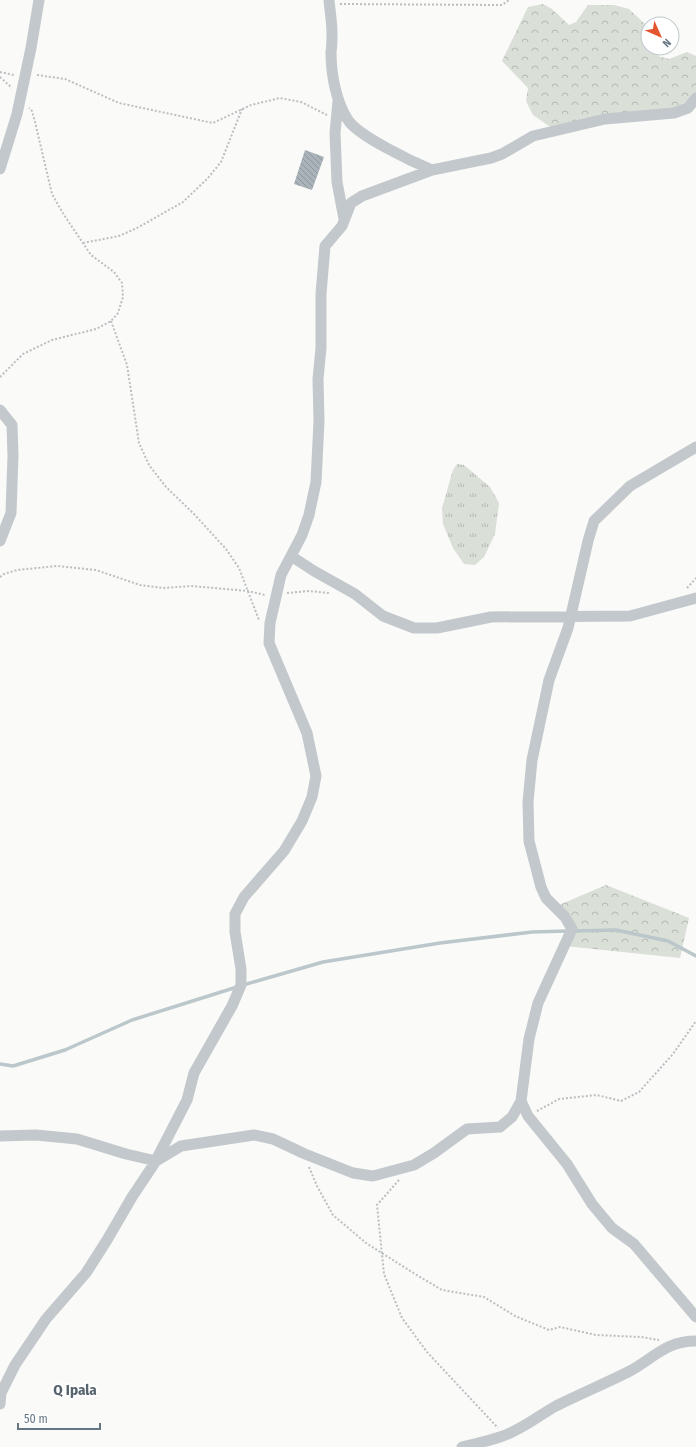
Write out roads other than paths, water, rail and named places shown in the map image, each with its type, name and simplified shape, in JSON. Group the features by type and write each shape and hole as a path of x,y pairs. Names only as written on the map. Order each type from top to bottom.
{"street":[{"path":"0,169 17,114 39,0"},
{"path":"329,2 332,33 332,56 338,99 335,133 337,182 344,222"},
{"path":"0,1404 1,1393 15,1365 46,1319 86,1273 156,1161 187,1100 194,1073 232,1006 241,985 241,969 235,932 235,914 244,897 284,850 302,821 312,797 316,776 307,733 269,643 270,623 281,575 302,535 309,515 316,482 319,420 318,379 322,348 321,294 325,246 338,232 344,222 349,206 353,201 369,193 432,170 491,158 502,154 532,136 605,119 674,113 688,108 696,98"},
{"path":"338,99 348,120 355,128 412,161 432,170"},
{"path":"0,410 12,425 13,456 11,513 0,541"},
{"path":"0,1136 36,1135 77,1139 126,1154 156,1161 181,1146 254,1135 273,1139 305,1154 353,1173 373,1176 414,1165 434,1153 466,1130 500,1127 512,1117 521,1101 529,1039 538,1003 572,929 565,917 546,898 541,887 529,841 528,802 532,760 549,680 568,628 594,521 630,486 696,447"},
{"path":"291,556 355,594 383,616 414,628 437,628 491,617 630,616 696,598"},
{"path":"521,1101 528,1116 567,1164 592,1204 612,1228 634,1244 696,1317"},
{"path":"462,1447 506,1435 556,1407 630,1370 659,1351 675,1343 696,1341"}],"waterway":[{"path":"574,931 616,930 668,941 696,956"},
{"path":"243,985 323,962 440,943 532,932 568,931"},
{"path":"0,1064 13,1066 65,1050 132,1020 237,987"}],"district":[{"name":"Q Ipala","path":"75,1390"}]}
